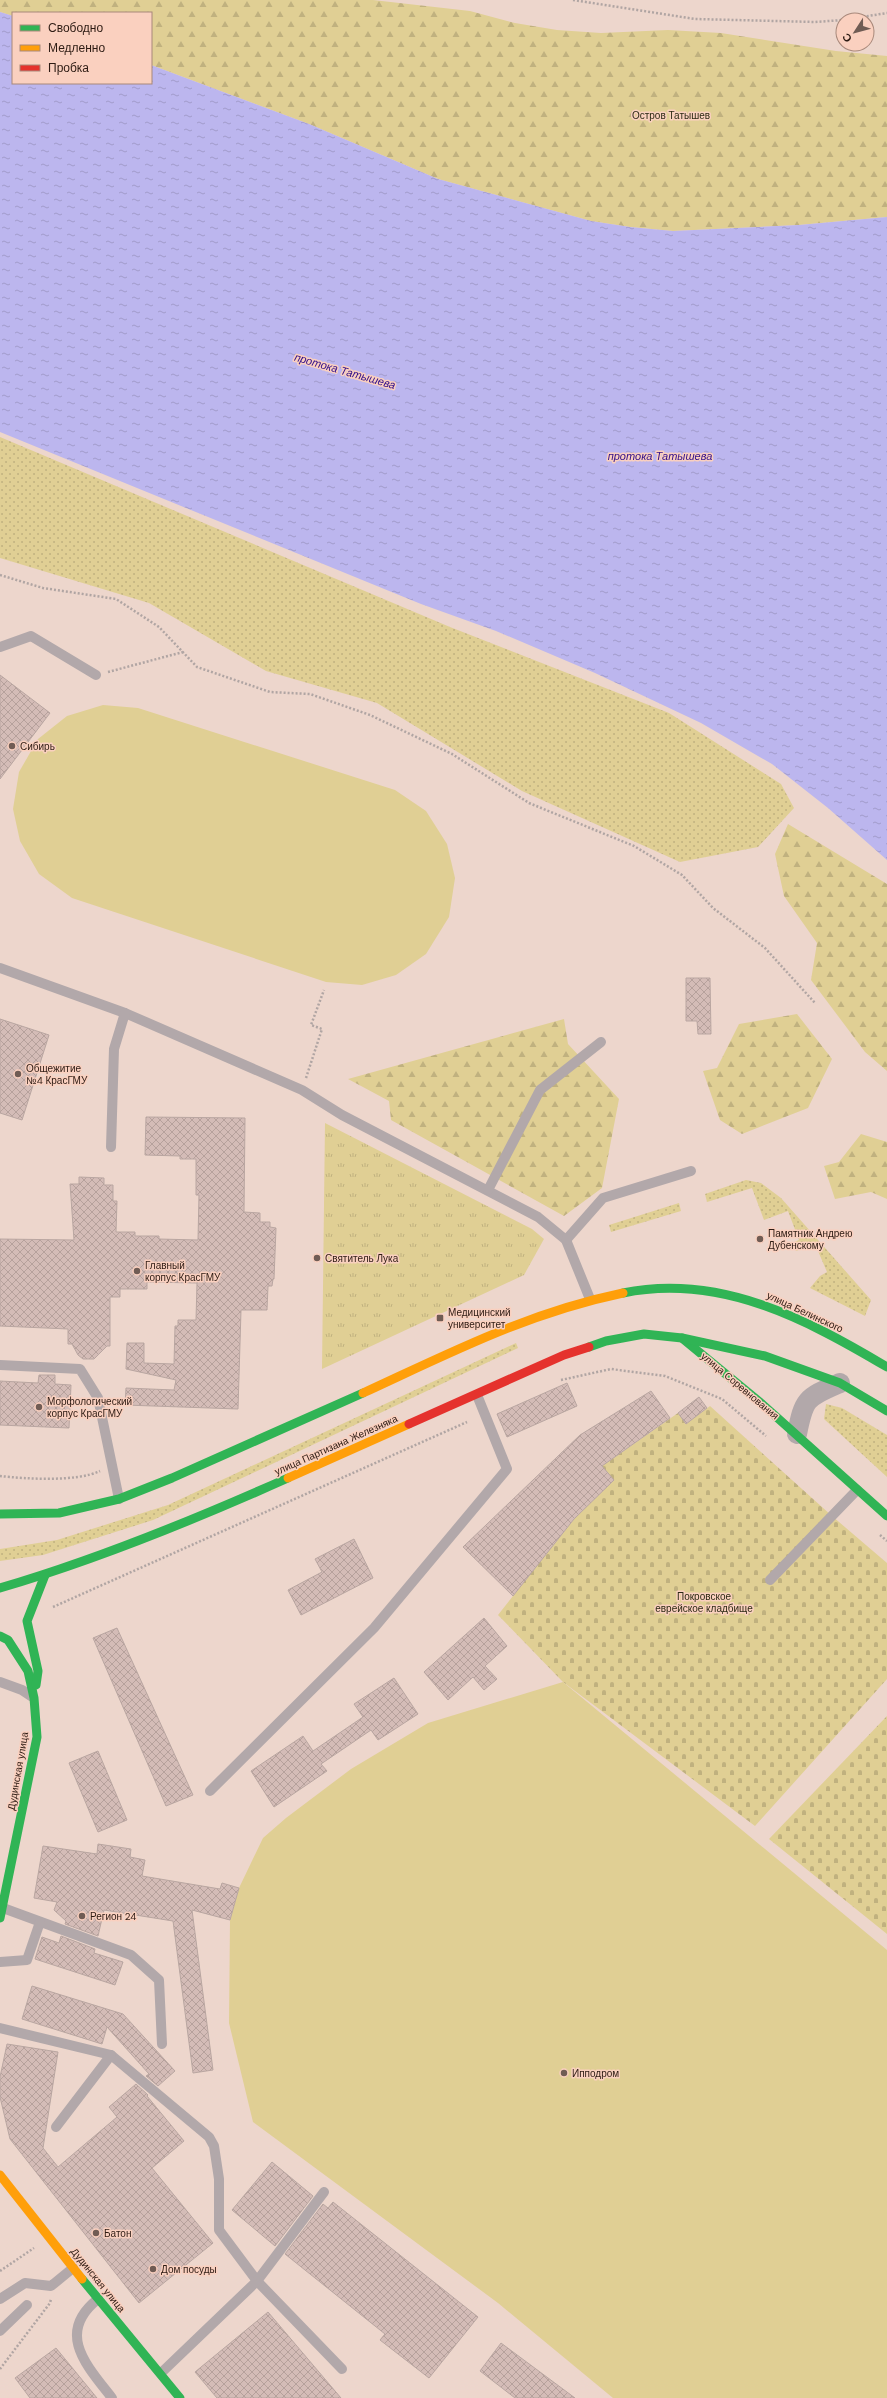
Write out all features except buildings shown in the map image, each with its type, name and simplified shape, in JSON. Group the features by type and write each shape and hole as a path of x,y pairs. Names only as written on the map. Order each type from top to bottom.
{"main road":[{"name":"улица Белинского","path":"590,1299 665,1288 718,1292 768,1305 830,1334 887,1367"},
{"path":"0,1514 59,1512 119,1499 172,1478 474,1342 554,1309 590,1299"},
{"name":"улица Партизана Железняка","path":"0,1588 45,1575 185,1524 564,1355 606,1341 644,1334 682,1338"},
{"path":"682,1338 765,1356 840,1383 887,1411"},
{"name":"улица Соревнования","path":"682,1338 735,1380 887,1516"},
{"path":"34,1698 38,1671 27,1621 45,1575"},
{"path":"0,1636 8,1640 28,1671 34,1698"},
{"name":"Дудинская улица","path":"1,1913 4,1883 37,1737 34,1698"},
{"name":"Дудинская улица","path":"0,2175 98,2299 161,2373 180,2398"}],"street":[{"path":"797,1434 802,1407 815,1394 840,1383"}],"lane":[{"path":"0,647 31,636 96,675"},
{"path":"0,968 125,1013 302,1090 342,1115 538,1216 566,1240 590,1299"},
{"path":"111,1147 114,1049 125,1013"},
{"path":"488,1190 540,1090 601,1042"},
{"path":"566,1240 603,1198 691,1171"},
{"path":"0,1365 80,1369 98,1398 119,1499"},
{"path":"210,1791 374,1628 507,1469 477,1395"},
{"path":"770,1580 857,1490"},
{"path":"0,1682 22,1690 34,1698"},
{"path":"1,1913 40,1922 131,1955 159,1980 162,2044"},
{"path":"0,1962 27,1960 40,1922"},
{"path":"0,2028 111,2055 209,2137 214,2146 219,2180 220,2230 257,2281 342,2369"},
{"path":"56,2127 111,2055"},
{"path":"161,2373 257,2281 324,2192"},
{"path":"0,2299 25,2283 51,2286 73,2268"},
{"path":"98,2299 83,2313 76,2338 80,2353 87,2366 112,2398"},
{"path":"0,2331 26,2305"}],"path":[{"path":"573,0 695,19 815,22 835,21"},
{"path":"875,15 887,13"},
{"path":"0,574 43,588 116,599 158,627 198,667 270,692 310,694 370,715 452,754 529,803 634,846 682,875 714,908 764,948 815,1003"},
{"path":"96,675 183,652"},
{"path":"302,1090 322,1029 311,1025 324,990"},
{"path":"555,1382 610,1369 664,1376 722,1399"},
{"path":"48,1612 60,1604 484,1414"},
{"path":"0,1476 23,1479 90,1476 113,1465"},
{"path":"0,2271 39,2244"},
{"path":"0,2368 50,2303 51,2286"}],"green space":[{"name":"Остров Татышев","path":"0,0 373,0 470,11 515,23 557,30 601,33 668,30 721,33 835,52 887,56 887,217 799,225 673,231 630,227 591,221 438,179 309,124 152,65 152,12 12,12 12,16 0,12"},
{"path":"0,437 450,627 669,713 781,784 794,808 758,847 680,862 522,791 377,703 266,671 149,603 0,558"},
{"path":"103,705 138,708 395,790 426,811 447,844 455,878 449,917 426,954 396,975 362,985 326,982 72,898 39,874 20,841 13,809 19,772 38,739 67,716"},
{"path":"788,824 887,884 887,1071 865,1052 811,980 817,943 784,896 775,854"},
{"path":"797,1014 832,1059 808,1108 742,1134 720,1120 703,1071 717,1068 739,1024"},
{"path":"564,1019 568,1044 619,1099 602,1188 564,1216 391,1120 389,1101 348,1079"},
{"path":"325,1123 532,1229 544,1239 524,1275 322,1369"},
{"path":"861,1134 887,1142 887,1199 871,1192 835,1199 824,1166 839,1162"},
{"path":"746,1180 761,1183 781,1198 871,1300 865,1316 810,1288 820,1276 827,1272 815,1244 796,1251 792,1243 799,1240 788,1211 764,1220 752,1188 707,1202 705,1194"},
{"path":"679,1203 681,1211 611,1232 609,1225"},
{"path":"516,1343 518,1348 153,1520 43,1555 0,1561 0,1549 57,1540 168,1505"},
{"path":"826,1404 842,1408 887,1435 887,1477 824,1419"},
{"name":"Покровское еврейское кладбище","path":"710,1406 832,1516 887,1563 887,1679 755,1826 563,1682 498,1615 574,1519 613,1481 602,1466 678,1413 686,1424"},
{"name":"Ипподром","path":"563,1682 887,1950 887,2398 613,2398 498,2303 253,2122 229,2023 230,1920 239,1888 263,1838 286,1818 351,1769 428,1723"},
{"path":"887,1716 887,1934 769,1839"}],"water":[{"name":"протока Татышева","path":"0,12 12,16 12,84 152,84 152,65 309,124 438,179 591,221 630,227 673,231 799,225 887,217 887,860 828,808 772,764 701,723 595,673 496,631 421,604 0,432"}],"traffic: fast":[{"path":"623,1293 659,1288 694,1289 728,1295 761,1304 825,1332 887,1367"},
{"path":"589,1347 606,1341 644,1334 682,1338 765,1356 840,1383 887,1411"},
{"path":"682,1338 762,1404 887,1516"},
{"path":"0,1514 59,1513 119,1499 172,1478 363,1393"},
{"path":"0,1588 110,1552 217,1509 288,1478"},
{"path":"36,1685 38,1671 27,1621 45,1575"},
{"path":"0,1636 8,1640 28,1671 34,1698 37,1737 0,1918"},
{"path":"82,2279 180,2398"}],"traffic: slow":[{"path":"363,1393 458,1349 521,1323 554,1311 623,1293"},
{"path":"288,1478 409,1424"},
{"path":"0,2175 82,2279"}],"traffic: jam":[{"path":"409,1424 564,1355 589,1347"}],"place":[{"name":"Сибирь","path":"12,746"},
{"name":"Общежитие №4 КрасГМУ","path":"18,1074"},
{"name":"Памятник Андрею Дубенскому","path":"760,1239"},
{"name":"Святитель Лука","path":"317,1258"},
{"name":"Главный корпус КрасГМУ","path":"137,1271"},
{"name":"Медицинский университет","path":"440,1318"},
{"name":"Морфологический корпус КрасГМУ","path":"39,1407"},
{"name":"Регион 24","path":"82,1916"},
{"name":"Ипподром","path":"564,2073"},
{"name":"Батон","path":"96,2233"},
{"name":"Дом посуды","path":"153,2269"}]}
